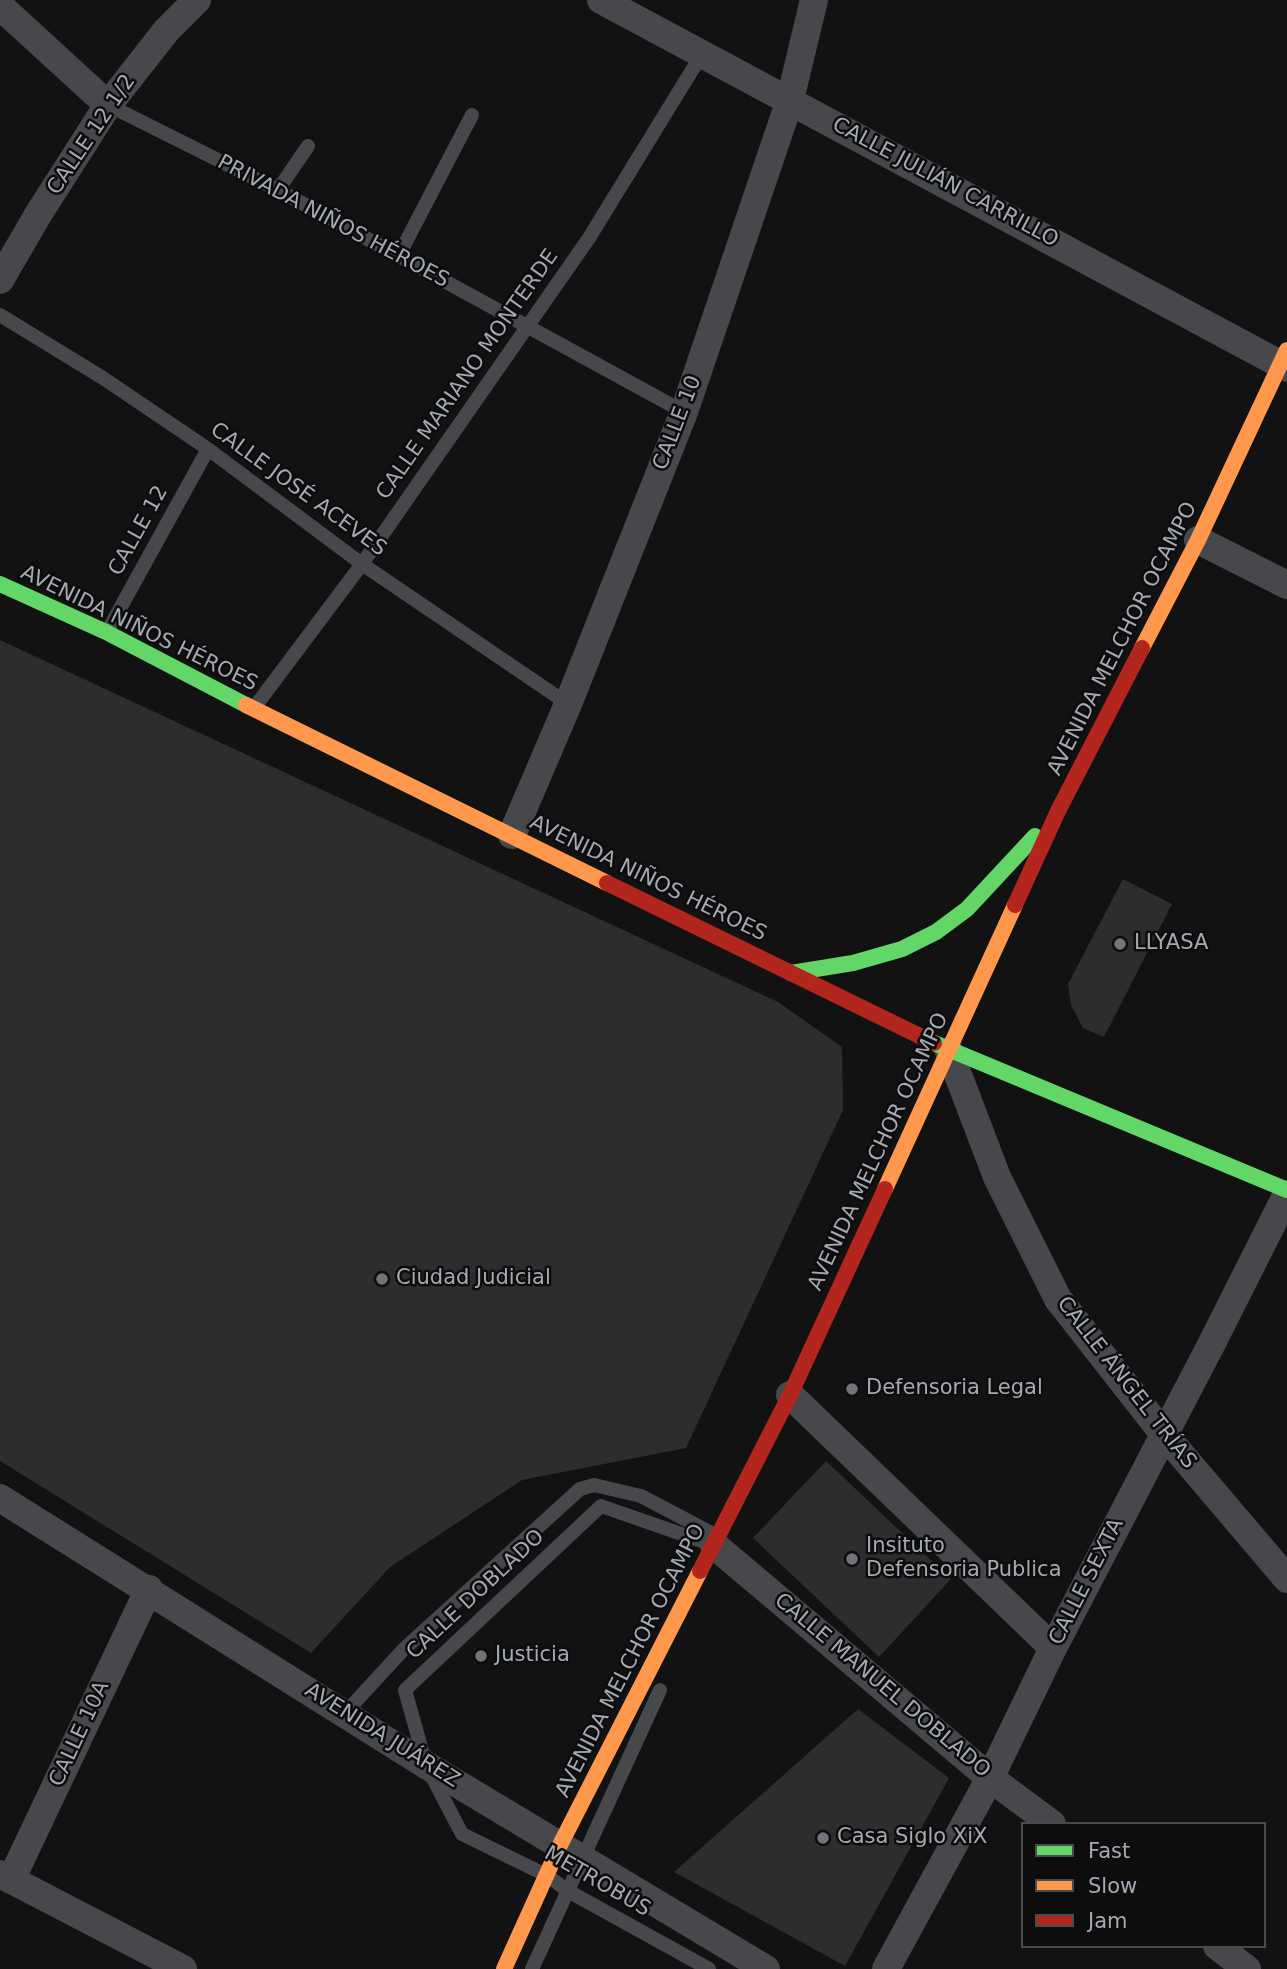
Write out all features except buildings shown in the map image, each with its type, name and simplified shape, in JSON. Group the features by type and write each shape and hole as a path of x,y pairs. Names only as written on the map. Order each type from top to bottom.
{"main road":[{"name":"AVENIDA MELCHOR OCAMPO","path":"504,1969 548,1876 572,1852 687,1594 790,1395 1058,811 1198,540 1285,361"},
{"name":"AVENIDA NIÑOS HÉROES","path":"0,584 106,632 253,709 949,1051 1287,1192"},
{"path":"791,973 853,963 902,949 936,932 967,909 1058,811"}],"street":[{"name":"CALLE 12 1/2","path":"0,280 108,105 166,31 197,0"},
{"name":"CALLE JULIÁN CARRILLO","path":"601,0 1285,361"},
{"name":"CALLE 10","path":"512,835 568,704 684,412 790,100 814,0"},
{"name":"PRIVADA NIÑOS HÉROES","path":"0,6 108,105"},
{"path":"1198,540 1287,585"},
{"name":"CALLE ÁNGEL TRÍAS","path":"949,1051 997,1177 1058,1298 1163,1433 1287,1579"},
{"name":"CALLE SEXTA","path":"886,1969 990,1778 1053,1648 1212,1343 1287,1192"},
{"path":"790,1395 1053,1648"},
{"name":"AVENIDA JUÁREZ","path":"0,1498 426,1765 766,1969"},
{"name":"CALLE MANUEL DOBLADO","path":"716,1541 990,1778 1049,1822"},
{"name":"CALLE 10A","path":"5,1877 149,1589"},
{"path":"5,1877 183,1969"},
{"path":"1220,1948 1247,1969"}],"lane":[{"name":"CALLE MARIANO MONTERDE","path":"253,709 362,564 589,238 702,54"},
{"name":"PRIVADA NIÑOS HÉROES","path":"108,105 278,190 684,412"},
{"path":"399,255 472,115"},
{"path":"278,190 308,146"},
{"name":"CALLE JOSÉ ACEVES","path":"0,314 103,378 208,449 362,564 568,704"},
{"name":"CALLE 12","path":"106,632 208,449"},
{"path":"345,1713 404,1649 573,1492 594,1485 641,1496 716,1541 704,1591 687,1629"},
{"name":"CALLE DOBLADO","path":"462,1834 426,1765 405,1690 601,1506 716,1541"},
{"path":"532,1969 568,1891 572,1852 614,1793 664,1679"},
{"name":"METROBÚS","path":"462,1834 548,1876 568,1891 709,1969"}],"traffic: fast":[{"path":"0,584 106,632 246,705"},
{"path":"791,973 853,963 902,949 936,932 967,909 1035,836"},
{"path":"934,1043 1287,1190"}],"traffic: slow":[{"path":"1142,648 1198,540 1287,350"},
{"path":"246,705 607,883"},
{"path":"885,1189 1015,905"},
{"path":"504,1969 560,1845 700,1571"}],"traffic: jam":[{"path":"1015,905 1058,811 1142,648"},
{"path":"607,883 934,1043"},
{"path":"700,1571 790,1395 885,1189"}],"place":[{"name":"LLYASA","path":"1120,944"},
{"name":"Ciudad Judicial","path":"382,1279"},
{"name":"Defensoria Legal","path":"852,1389"},
{"name":"Insituto Defensoria Publica","path":"852,1559"},
{"name":"Justicia","path":"481,1656"},
{"name":"Casa Siglo XiX","path":"823,1838"}]}
